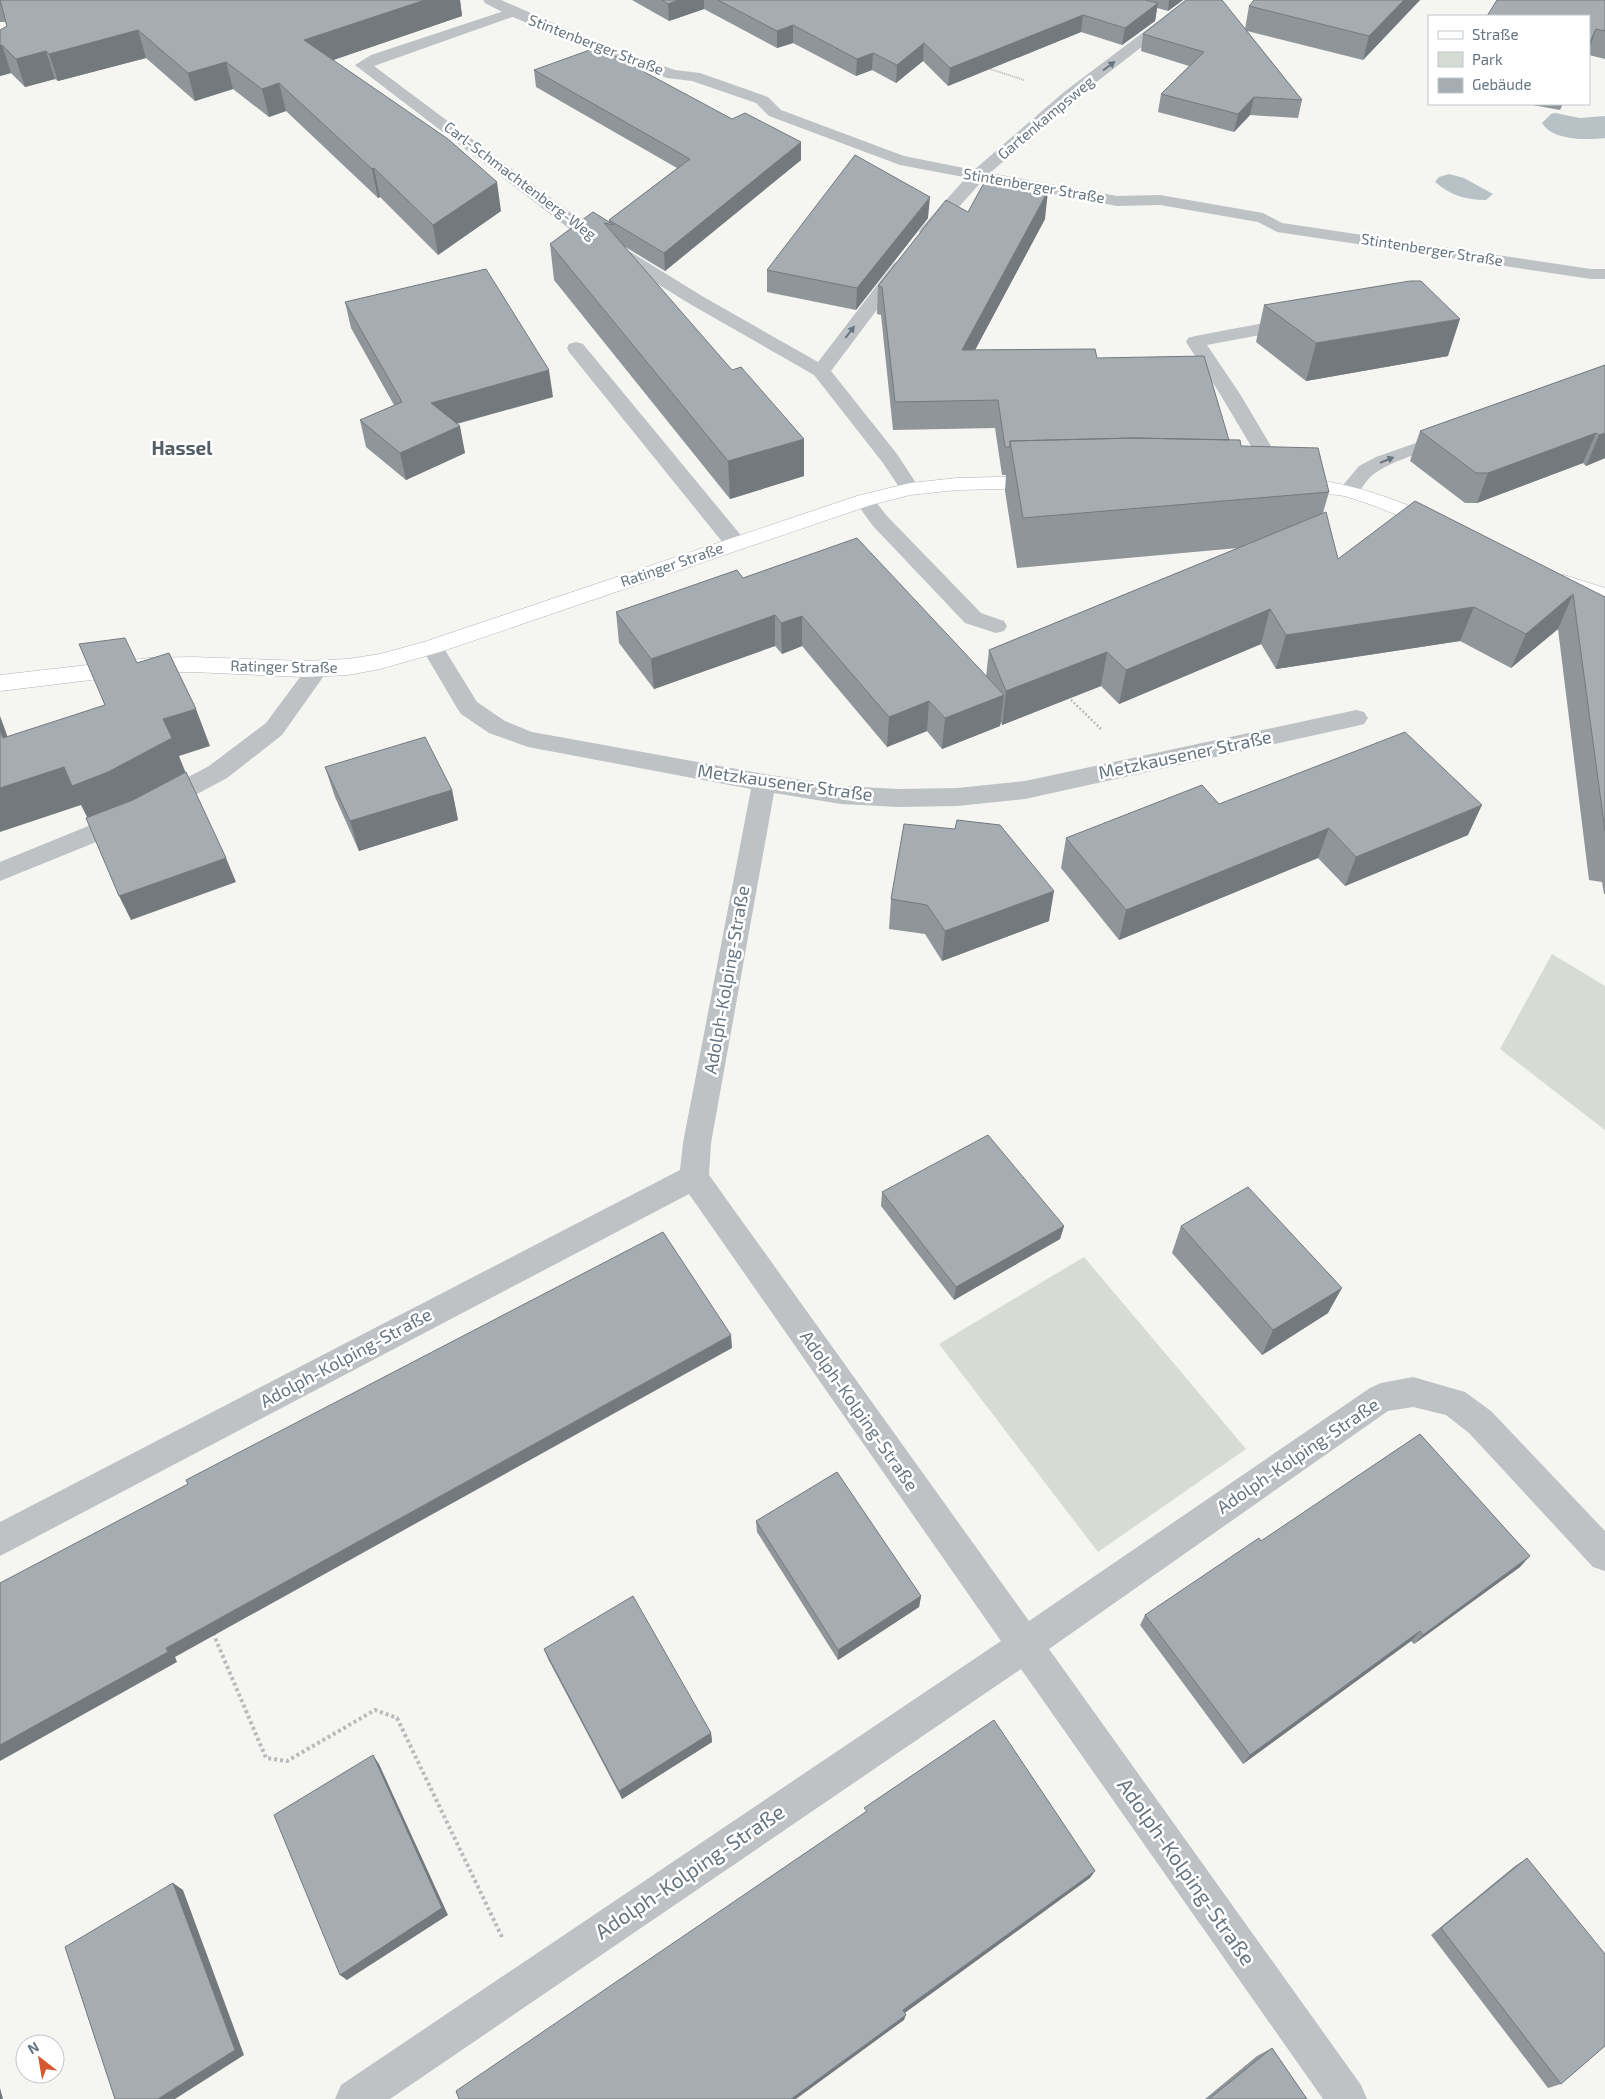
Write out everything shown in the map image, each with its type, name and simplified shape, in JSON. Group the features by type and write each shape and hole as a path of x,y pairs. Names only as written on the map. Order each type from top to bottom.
{"street":[{"name":"Stintenberger Straße","path":"490,0 513,12 601,49 672,75 694,76 762,100 775,113 900,160 1117,201 1160,200 1263,218 1277,226 1591,274 1605,274"},
{"name":"Gartenkampsweg","path":"820,371 913,251 977,176 1070,95 1195,0"},
{"name":"Carl-Schmachtenberg-Weg","path":"513,12 376,58 363,65 581,229 696,300 820,371 834,391 900,470 910,489"},
{"path":"1152,14 1171,19"},
{"path":"1310,320 1195,342 1230,394 1273,483 1319,484 1349,490 1384,502 1451,532"},
{"path":"576,348 736,544"},
{"path":"1349,490 1366,470 1383,461 1464,432"},
{"name":"Ratinger Straße","path":"0,683 109,669 170,665 317,670 350,667 391,659 432,647 864,500 910,489 957,484 1066,481"},
{"path":"864,500 880,520 973,618 996,626"},
{"path":"1549,576 1605,596"},
{"name":"Metzkausener Straße","path":"432,647 469,708 497,727 528,739 764,783 841,794 899,798 957,797 1025,790 1356,718"},
{"path":"0,872 134,817 218,772 274,729 317,670"},
{"name":"Adolph-Kolping-Straße","path":"764,783 697,1143 694,1177 1347,2099"},
{"name":"Adolph-Kolping-Straße","path":"0,1540 694,1177"},
{"name":"Adolph-Kolping-Straße","path":"355,2099 1025,1645 1380,1398 1413,1392 1454,1402 1480,1422 1605,1555"}],"path":[{"path":"982,66 1070,95"},
{"path":"1067,696 1138,766"},
{"path":"212,1630 266,1758 287,1761 375,1710 397,1718 524,1984"}],"green space":[{"path":"1552,954 1605,986 1605,1130 1500,1049"},
{"path":"1084,1257 1246,1449 1098,1552 939,1344"}],"shaded area":[{"path":"1555,113 1580,118 1605,116 1605,138 1580,139 1554,133 1542,123 1551,114"},
{"path":"1449,174 1464,178 1493,194 1486,200 1465,198 1452,193 1435,182 1439,177"}],"building":[{"path":"0,0 425,0 304,40 448,139 497,182 433,225 374,168 372,169 279,83 262,89 226,62 188,73 138,30 49,54 46,51 16,59 2,45 0,46 0,30 7,26"},
{"path":"662,0 679,0 668,4"},
{"path":"718,0 1145,0 1158,3 1125,28 1083,15 950,68 924,43 897,65 873,53 857,59 793,25 777,31"},
{"path":"1186,0 1222,0 1302,100 1254,97 1238,114 1161,94 1204,52 1143,34"},
{"path":"1254,0 1404,0 1369,36 1249,6"},
{"path":"1497,0 1605,0 1605,31 1596,29 1590,42 1590,15 1488,15"},
{"path":"598,47 732,119 745,113 801,142 664,253 609,220 690,159 534,70"},
{"path":"855,155 930,197 857,288 767,270"},
{"path":"985,181 1048,191 962,350 1095,349 1097,358 1204,356 1229,440 1134,438 1010,441 1010,447 1005,447 998,400 895,402 882,287 878,286 946,200 968,212"},
{"path":"593,212 614,225 604,223 732,370 741,367 804,439 728,461 550,244"},
{"path":"486,269 549,370 431,403 460,426 400,453 360,420 402,402 345,302"},
{"path":"1410,281 1421,281 1460,319 1316,343 1264,305"},
{"path":"1605,365 1605,433 1599,435 1596,433 1488,473 1476,473 1420,431"},
{"path":"1134,438 1240,440 1241,446 1318,448 1329,492 1023,518 1010,441"},
{"path":"1415,501 1605,597 1605,831 1573,594 1526,634 1474,607 1286,635 1270,609 1126,670 1107,652 1006,691 989,650 1326,512 1338,559"},
{"path":"857,538 1004,695 945,718 929,701 889,717 802,616 781,623 775,615 651,659 616,612 737,570 743,578"},
{"path":"125,638 137,663 169,653 196,709 163,719 172,738 108,772 72,786 64,767 0,788 0,730 3,738 105,705 79,644"},
{"path":"1405,732 1482,805 1356,857 1329,828 1126,910 1066,838 1202,785 1219,804"},
{"path":"425,737 452,790 350,821 325,767"},
{"path":"186,772 226,858 119,896 86,818 133,800"},
{"path":"957,820 1000,825 1054,891 945,931 927,905 891,899 904,824 955,829"},
{"path":"988,1135 1064,1226 956,1287 882,1192"},
{"path":"1248,1187 1342,1288 1273,1330 1181,1226"},
{"path":"663,1232 731,1335 166,1648 168,1652 0,1745 0,1583 188,1484 186,1480"},
{"path":"1420,1434 1530,1556 1423,1635 1420,1631 1250,1755 1145,1615 1259,1538 1261,1541"},
{"path":"837,1472 921,1596 838,1650 756,1521"},
{"path":"633,1596 711,1733 619,1791 544,1649"},
{"path":"994,1720 1095,1871 903,2010 906,2015 791,2099 459,2099 456,2091 867,1811 864,1808"},
{"path":"373,1755 442,1908 340,1975 274,1815"},
{"path":"1527,1858 1605,1954 1605,2046 1561,2084 1441,1928"},
{"path":"173,1883 235,2050 158,2099 115,2099 65,1947"},
{"path":"1272,2048 1307,2099 1209,2099"}],"district":[{"name":"Hassel","path":"182,448"}]}
